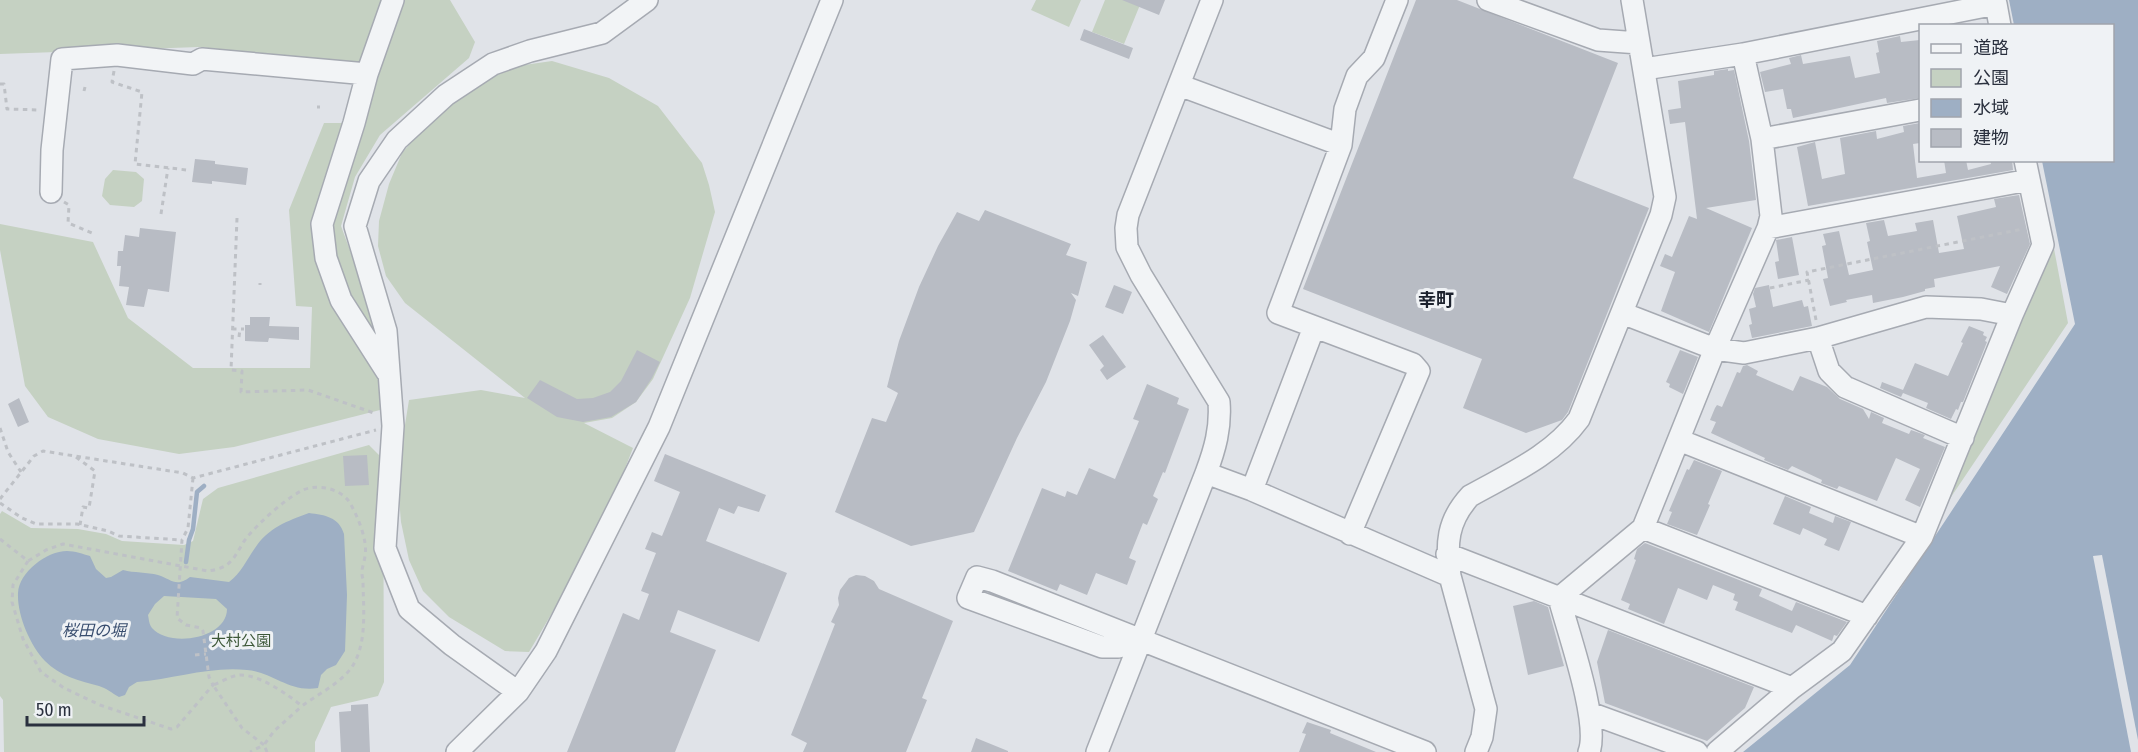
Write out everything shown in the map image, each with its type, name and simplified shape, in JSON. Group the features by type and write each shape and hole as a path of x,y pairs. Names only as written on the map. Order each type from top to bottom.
{"street":[{"path":"389,375 341,300 326,258 322,224 367,74 393,0"},
{"path":"518,692 452,645 409,609 386,548 393,423 386,331 355,226 369,181 397,140 446,94 493,64 530,51 602,33 647,0"},
{"path":"457,752 518,692 546,651 659,427 832,0"},
{"path":"1106,748 1140,641 1206,473 1217,442 1221,421 1219,402 1141,275 1127,247 1125,228 1128,215 1212,0"},
{"path":"1350,534 1419,371 1413,364 1278,313 1341,145 1345,109 1357,76 1374,58 1397,0"},
{"path":"1488,0 1590,38 1615,43 1639,43"},
{"path":"1476,752 1482,737 1486,709 1450,576 1447,554 1448,535 1462,505 1470,496 1548,452 1567,437 1579,419 1661,215 1665,197 1632,0"},
{"path":"1644,69 1743,54 1996,4 2000,24"},
{"path":"1559,598 1643,528 1715,349 1768,228 1771,216 1761,139 1743,54"},
{"path":"51,192 51,150 62,59 117,55 193,64 202,59 367,74"},
{"path":"1179,85 1341,145"},
{"path":"1761,139 1919,110"},
{"path":"1717,752 1792,688 1842,651 1922,537 2012,315 2043,245 2027,170 1768,228"},
{"path":"1622,314 1715,349 1744,353 1819,337 1926,307 1981,309 2012,315"},
{"path":"1252,489 1314,327"},
{"path":"1819,337 1829,371 1845,387 1963,438"},
{"path":"1679,440 1922,537"},
{"path":"1206,473 1252,489 1450,576"},
{"path":"1643,528 1867,616"},
{"path":"1447,554 1792,688"},
{"path":"1140,641 1118,647 1102,647 968,598 977,577 1425,752"},
{"path":"1559,598 1590,713 1593,743 1589,752"},
{"path":"1590,713 1697,752"}],"path":[{"path":"117,55 112,82 142,92 135,164 187,170"},
{"path":"0,84 4,84 7,109 28,110"},
{"path":"161,214 168,168"},
{"path":"51,192 69,205 68,223 92,233"},
{"path":"237,218 231,370 242,371 241,392 308,390 393,423"},
{"path":"1819,337 1807,272 2039,226"},
{"path":"1770,288 1809,280"},
{"path":"232,329 242,329 239,337"},
{"path":"182,540 119,536 108,531 80,525 36,524 22,518 0,501 34,456 43,451 183,473 193,478 393,423"},
{"path":"0,428 8,452 21,472"},
{"path":"75,456 95,471 89,508 82,507 80,525"},
{"path":"193,478 188,528 182,540 179,566 177,618 186,625 201,628 209,676 213,685 242,728 264,745 267,752"},
{"path":"250,752 264,745 274,730 348,672 355,662 361,644 363,579 361,573 366,555 362,531 350,502 341,494 317,487 302,490 263,521 248,537 229,564 218,570 208,571 63,544 46,550 28,561 13,585 12,602 23,639 41,672 64,688 100,705 171,729 177,727 213,685 239,675 254,677 285,692 302,706"},
{"path":"0,538 28,561"},
{"path":"195,655 206,654"}],"green space":[{"path":"0,0 450,0 475,42 469,58 380,135 355,177 341,226 379,329 384,409 234,447 179,454 98,439 48,417 25,386 0,250 0,224 93,242 128,318 193,368 310,368 312,307 296,306 289,210 324,123 347,123 362,64 199,47 0,54"},
{"path":"1036,0 1081,0 1069,27 1031,10"},
{"path":"1105,0 1142,0 1124,44 1092,32"},
{"path":"552,61 609,78 658,106 702,163 715,212 690,298 653,379 636,402 612,418 584,423 633,448 599,527 529,652 505,651 449,617 423,591 409,560 401,522 397,474 409,400 481,390 525,398 405,303 386,276 378,246 379,221 389,184 402,153 429,122 482,81 510,67"},
{"path":"113,170 136,172 144,179 142,201 134,207 110,205 102,196 105,179"},
{"path":"2052,238 2068,323 1947,503"},
{"name":"大村公園","path":"369,445 383,459 384,682 378,696 331,707 315,742 315,752 4,752 3,700 0,696 0,514 2,511 31,528 78,529 106,534 122,541 184,545 193,541 203,499 218,488"}],"water":[{"path":"2009,0 2138,0 2138,752 1743,752 1850,665 2075,324 2042,162 2114,162 2114,24 2014,24"},
{"name":"桜田の堀","path":"309,513 335,520 344,534 347,595 345,651 336,665 321,675 318,688 298,688 265,674 233,669 137,682 129,687 125,695 119,697 102,687 57,671 34,647 20,611 18,593 23,578 29,570 51,555 67,551 90,556 96,569 106,578 123,570 154,574 174,582 181,582 190,577 229,582 240,571 266,535 286,522","holes":["164,596 216,599 227,609 218,627 208,633 183,639 171,638 160,634 150,625 148,615"]}],"pier":[{"path":"2102,555 2138,740 2138,752 2131,752 2093,556"}],"building":[{"path":"1122,0 1165,0 1159,15"},
{"path":"1416,0 1457,0 1618,63 1573,178 1649,208 1568,412 1562,420 1526,433 1463,408 1482,359 1303,289"},
{"path":"1084,29 1133,48 1129,59 1080,40"},
{"path":"1900,36 1901,42 1919,40 1919,98 1887,103 1886,98 1793,118 1791,109 1787,109 1783,89 1765,92 1760,72 1791,64 1789,58 1801,55 1803,64 1850,56 1855,78 1880,73 1876,53 1879,52 1877,41"},
{"path":"1728,69 1728,71 1734,70 1749,141 1756,200 1706,208 1752,228 1709,332 1661,311 1675,272 1660,266 1665,254 1672,257 1689,216 1697,219 1685,122 1670,124 1668,110 1681,108 1678,81 1714,75 1714,71"},
{"path":"1919,123 1919,143 1913,144 1917,178 1946,173 1944,162 1966,162 1968,170 1991,164 1990,162 2012,162 2013,170 1808,206 1797,147 1815,142 1822,179 1845,174 1840,138 1876,131 1877,139 1904,132 1903,126"},
{"path":"195,159 248,168 246,185 212,181 212,184 192,182"},
{"path":"2019,195 2030,244 2007,294 1991,287 2000,266 1934,279 1935,287 1903,297 1873,303 1872,295 1830,306 1823,279 1828,278 1822,246 1826,245 1823,234 1839,231 1849,275 1873,270 1867,242 1870,241 1866,223 1884,220 1888,236 1917,231 1915,223 1933,220 1939,253 1964,249 1957,216 1996,207 1994,199"},
{"path":"985,210 1071,244 1066,255 1087,262 1078,296 1071,293 1076,300 1046,382 1017,438 974,532 911,546 835,512 872,418 886,422 898,393 887,387 899,341 919,287 938,246 957,212 979,221"},
{"path":"140,228 176,232 169,292 148,289 144,307 126,305 129,287 119,286 121,266 117,266 118,251 123,251 125,235 139,237"},
{"path":"1792,237 1799,275 1778,279 1775,262 1779,261 1776,240"},
{"path":"1114,285 1132,292 1123,314 1105,307"},
{"path":"1769,285 1773,307 1802,300 1804,307 1808,306 1812,326 1752,338 1749,309 1756,307 1753,294 1755,288"},
{"path":"250,317 270,317 269,326 299,327 299,340 269,338 268,342 245,341 245,325 250,325"},
{"path":"1969,326 1984,332 1983,335 1987,337 1985,341 1987,342 1963,402 1951,419 1926,408 1928,403 1903,393 1901,397 1880,388 1882,382 1903,390 1915,363 1948,376"},
{"path":"1103,335 1126,367 1107,380 1100,370 1104,366 1089,345"},
{"path":"637,350 660,362 636,402 611,417 583,422 557,417 527,398 540,380 577,399 593,398 610,392 621,381"},
{"path":"1680,350 1698,357 1683,394 1669,387 1670,384 1666,382"},
{"path":"1747,365 1758,371 1756,375 1793,391 1800,376 1827,387 1840,399 1863,409 1869,419 1871,412 1884,418 1882,423 1909,434 1911,430 1925,435 1923,438 1945,447 1920,507 1905,500 1920,469 1896,458 1877,501 1839,486 1837,489 1821,483 1822,480 1792,466 1788,470 1711,433 1716,422 1710,420 1715,408 1717,405 1722,407 1737,372 1740,373 1743,366"},
{"path":"1147,384 1179,398 1177,404 1189,409 1165,473 1163,472 1153,496 1158,499 1147,525 1143,523 1129,558 1136,561 1127,585 1096,573 1087,595 1060,584 1057,591 1008,571 1042,488 1065,497 1067,491 1077,495 1089,468 1115,479 1139,421 1133,419"},
{"path":"19,398 29,422 18,427 8,404"},
{"path":"665,454 766,495 759,512 738,506 734,514 719,508 706,541 787,573 759,642 678,610 670,632 716,650 675,752 567,752 623,613 639,620 649,594 641,591 656,553 645,549 652,532 662,536 680,492 654,481"},
{"path":"367,455 369,485 345,486 343,456"},
{"path":"1694,460 1722,471 1697,535 1667,524 1672,512 1669,511 1687,469 1689,470"},
{"path":"1785,496 1811,507 1809,513 1833,523 1835,516 1851,522 1839,551 1824,545 1827,539 1803,528 1800,535 1773,524"},
{"path":"1645,543 1762,589 1759,596 1792,611 1796,602 1847,622 1837,636 1834,635 1832,641 1796,625 1792,633 1735,610 1738,602 1733,600 1735,594 1713,585 1707,600 1678,588 1664,624 1628,609 1630,604 1621,600 1636,560 1634,559 1637,549"},
{"path":"856,575 865,576 874,581 879,589 953,621 922,698 927,700 906,752 803,752 807,743 791,735 835,624 831,622 839,605 840,590 849,578"},
{"path":"1534,601 1548,607 1564,666 1528,675 1513,606"},
{"path":"1608,630 1754,687 1745,708 1707,741 1605,703 1597,662"},
{"path":"368,704 370,752 341,752 339,712 351,711 351,705"},
{"path":"1307,722 1331,730 1330,733 1376,752 1299,752 1306,734 1302,733"},
{"path":"976,738 1008,751 1008,752 971,752"}],"waterway":[{"path":"186,562 197,492 204,486"}],"district":[{"name":"幸町","path":"1436,300"}]}
